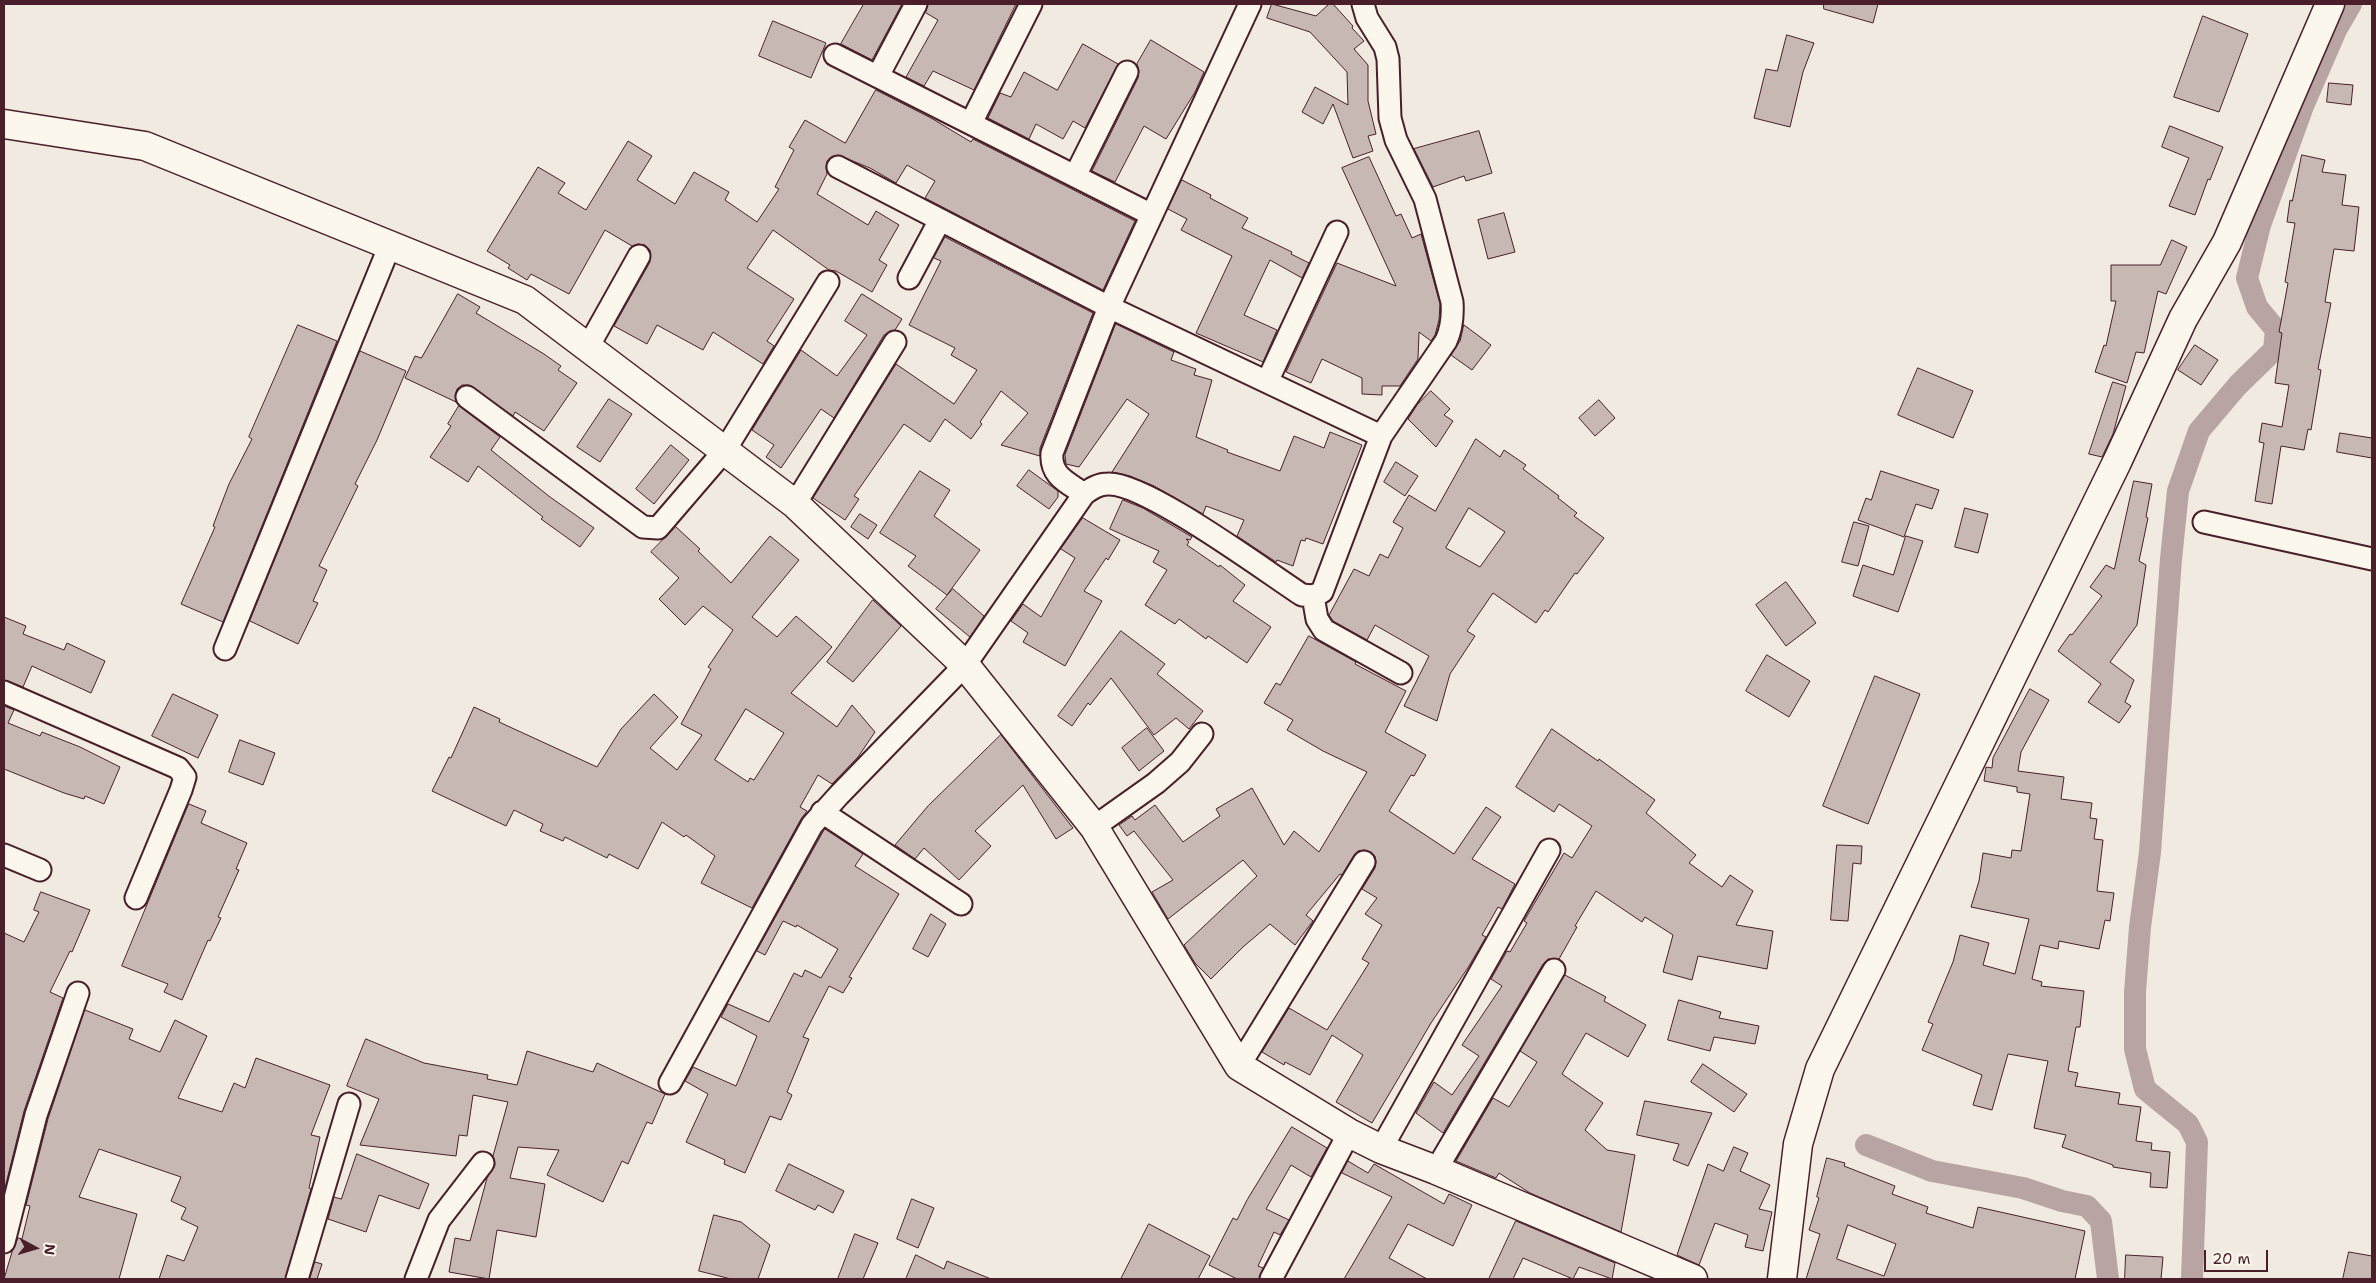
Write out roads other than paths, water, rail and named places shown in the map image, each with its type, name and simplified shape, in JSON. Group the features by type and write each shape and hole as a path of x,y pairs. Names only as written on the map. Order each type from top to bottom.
{"main road":[{"path":"1782,1279 1798,1144 1820,1069 2117,462 2183,319 2226,242 2330,4"},
{"path":"4,124 145,146 524,300 795,504 965,665 1094,827 1239,1066 1349,1133 1381,1149 1436,1170 1692,1279"}],"street":[{"path":"878,76 916,4"},
{"path":"971,124 1031,4"},
{"path":"1084,494 1055,473 1051,464 1052,453 1109,307 1250,4"},
{"path":"670,1083 812,825 822,812 965,665 1084,494 1094,487 1109,483 1142,493 1188,520 1302,595 1313,596 1322,592 1381,436 1446,341 1452,325 1453,314 1452,302 1424,199 1396,140 1390,118 1388,59 1385,47 1367,18 1363,4"},
{"path":"835,54 1152,215"},
{"path":"1075,176 1127,72"},
{"path":"838,167 1109,307 1381,436"},
{"path":"909,278 940,220"},
{"path":"1267,382 1337,232"},
{"path":"225,649 390,245"},
{"path":"588,347 639,256"},
{"path":"467,397 643,527 658,528 724,450 828,282"},
{"path":"795,504 895,342"},
{"path":"2204,522 2372,559"},
{"path":"1313,596 1317,619 1324,630 1401,673"},
{"path":"4,692 178,768 185,777 136,898"},
{"path":"1094,827 1156,783 1180,762 1202,734"},
{"path":"822,812 961,904"},
{"path":"1381,1149 1550,850"},
{"path":"4,855 40,870"},
{"path":"1239,1066 1364,862"},
{"path":"1436,1170 1554,970"},
{"path":"4,1242 36,1115 78,992"},
{"path":"297,1279 349,1104"},
{"path":"1271,1279 1349,1133"},
{"path":"416,1279 438,1220 483,1163"}],"waterway":[{"path":"2192,1279 2197,1142 2188,1124 2145,1089 2135,1049 2135,992 2140,927 2150,852 2171,559 2178,491 2199,431 2238,385 2274,350 2276,330 2257,307 2247,278 2260,225 2303,106 2336,30 2351,4"},
{"path":"1866,1145 1932,1171 2023,1188 2062,1201 2087,1206 2101,1221 2108,1279"}]}
